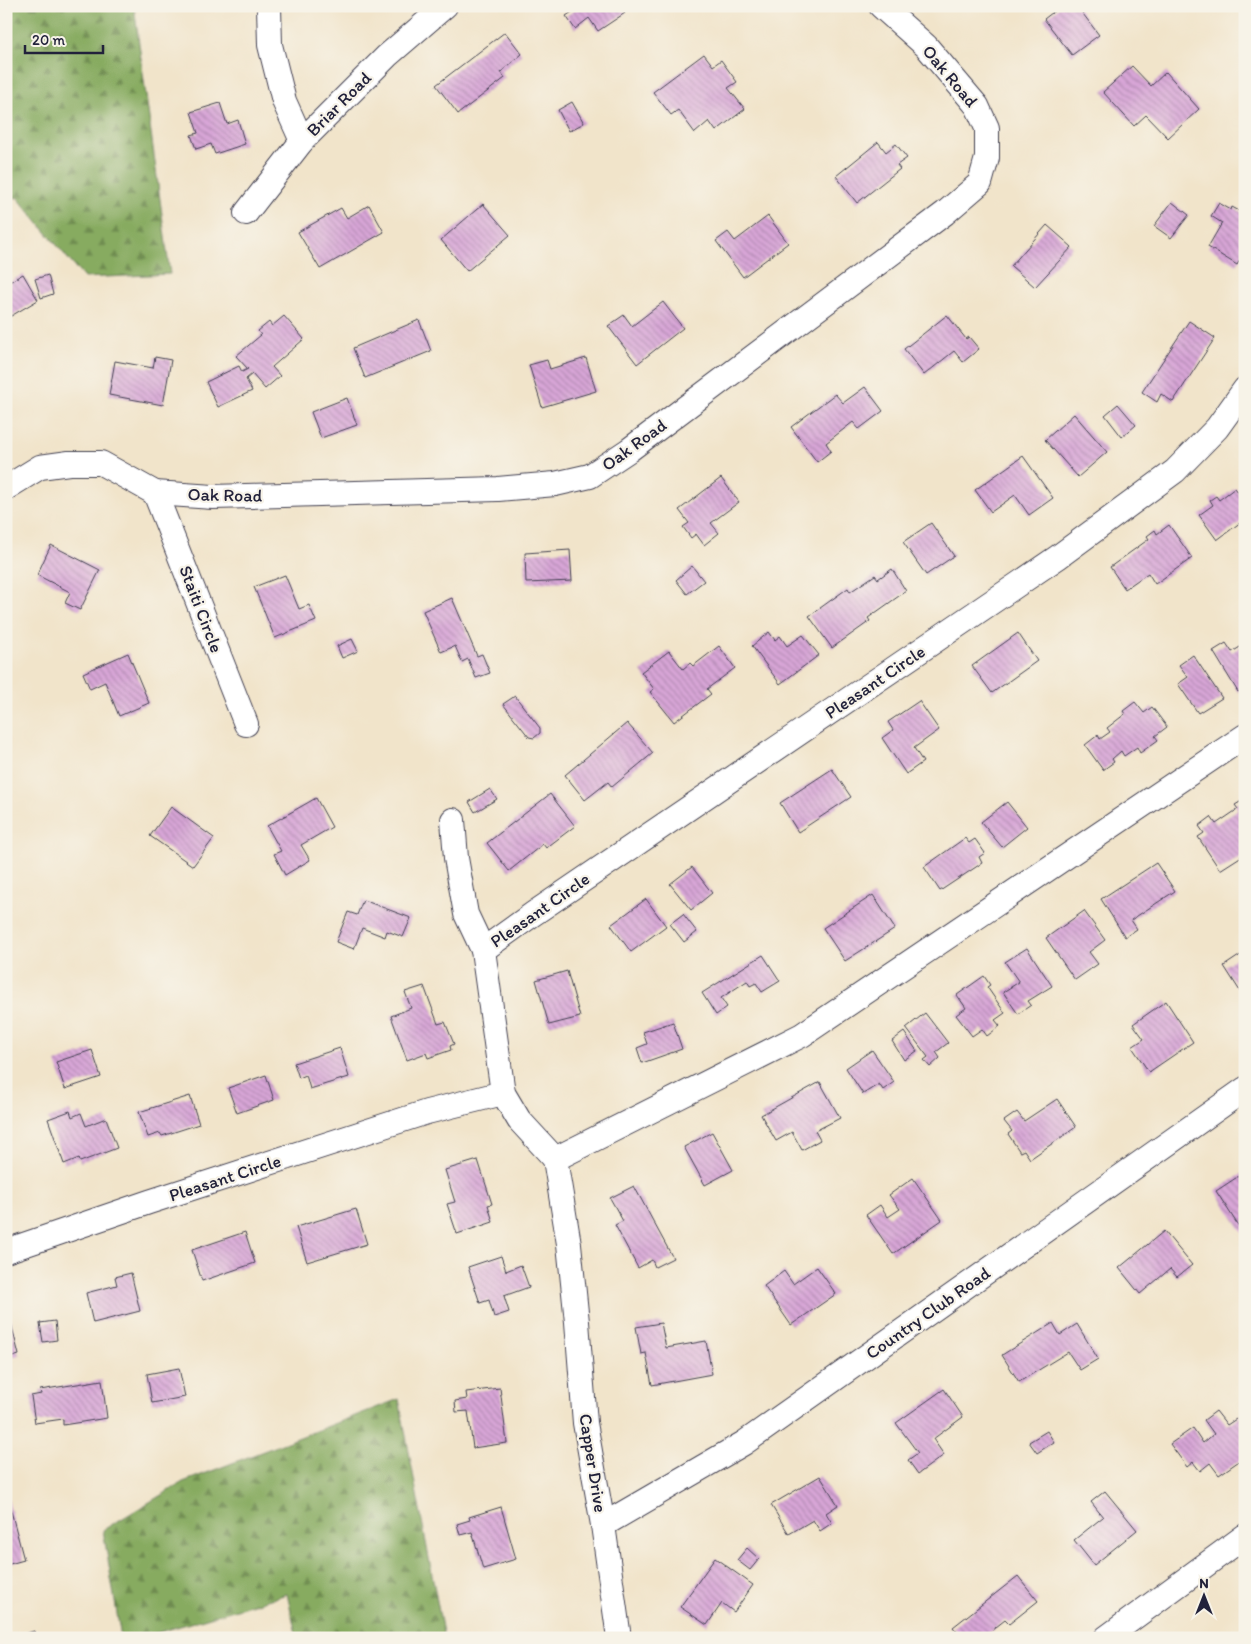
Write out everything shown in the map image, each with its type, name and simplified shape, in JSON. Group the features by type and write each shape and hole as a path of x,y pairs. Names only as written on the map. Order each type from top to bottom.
{"street":[{"path":"269,6 270,45 279,83 284,101 302,141"},
{"name":"Briar Road","path":"246,213 302,141 388,56 445,6"},
{"name":"Oak Road","path":"6,488 40,467 69,463 101,463 155,493 213,497 498,489 555,484 590,476 629,450 945,214 980,183 987,158 987,128 977,106 926,46 881,6"},
{"name":"Pleasant Circle","path":"483,950 1082,540 1175,471 1218,428 1245,389"},
{"name":"Staiti Circle","path":"155,493 246,724"},
{"path":"555,1159 802,1035 1245,736"},
{"name":"Pleasant Circle","path":"453,820 456,858 466,914 483,950 503,1094 519,1120 555,1159"},
{"name":"Country Club Road","path":"603,1525 744,1443 1245,1089"},
{"name":"Pleasant Circle","path":"6,1251 149,1202 427,1112 503,1094"},
{"name":"Capper Drive","path":"555,1159 574,1288 585,1423 603,1525 618,1638"},
{"path":"1106,1638 1245,1536"}],"green space":[{"path":"6,6 134,6 170,274 84,278 17,197 6,202"},
{"path":"399,1399 444,1638 297,1638 287,1594 140,1638 121,1638 103,1530 183,1482"}],"building":[{"path":"581,6 620,6 625,13 598,31 589,18 575,29 566,16"},
{"path":"1061,6 1077,6 1099,35 1072,55 1044,19"},
{"path":"505,32 522,54 501,72 505,78 458,114 436,85"},
{"path":"704,54 713,66 721,60 737,82 728,88 745,109 716,131 709,121 695,133 678,110 671,115 653,92"},
{"path":"1132,66 1151,86 1166,72 1199,109 1168,138 1146,115 1134,126 1103,92"},
{"path":"572,102 584,123 569,131 558,110"},
{"path":"220,103 227,124 238,120 245,144 215,154 211,144 196,149 191,135 198,133 191,112"},
{"path":"878,142 886,152 896,144 907,158 897,165 900,169 857,203 836,176"},
{"path":"1172,202 1189,215 1171,238 1154,226"},
{"path":"1219,203 1231,210 1232,207 1245,214 1245,252 1237,265 1208,247 1222,223 1211,216"},
{"path":"483,204 510,235 467,271 441,240"},
{"path":"369,205 384,232 320,269 298,232 341,208 347,218"},
{"path":"768,216 788,243 743,277 716,241 728,232 735,241"},
{"path":"1047,225 1072,247 1035,287 1011,266"},
{"path":"23,274 38,300 6,319 6,284"},
{"path":"48,275 53,294 41,298 35,279"},
{"path":"663,302 683,328 637,364 608,326 624,315 632,326"},
{"path":"947,315 966,339 969,337 979,349 963,362 954,351 924,375 904,349"},
{"path":"284,316 304,339 272,367 280,376 265,389 252,374 246,379 252,391 218,407 206,382 239,366 242,372 248,369 236,356 261,335 258,331 269,322 272,326"},
{"path":"419,320 431,351 365,378 353,348"},
{"path":"1189,321 1215,338 1173,402 1161,394 1157,402 1142,392"},
{"path":"155,357 171,360 163,405 109,395 115,361 153,368"},
{"path":"586,358 596,391 542,407 529,365 547,360 550,369"},
{"path":"865,387 883,411 859,429 853,422 826,443 831,451 817,462 791,427 835,394 843,403"},
{"path":"347,398 357,425 321,438 311,412"},
{"path":"1118,404 1136,425 1122,437 1105,415"},
{"path":"1074,414 1107,452 1078,477 1045,440"},
{"path":"1023,456 1053,498 1029,515 1015,495 991,512 975,490"},
{"path":"721,478 739,502 711,523 719,533 704,545 696,534 691,538 683,527 689,523 679,510"},
{"path":"1235,488 1245,501 1245,519 1217,540 1199,515 1213,505 1210,500 1216,496 1219,500"},
{"path":"931,523 954,556 926,575 903,542"},
{"path":"1169,525 1192,558 1155,584 1148,573 1125,589 1110,567 1149,539 1147,536 1155,530 1157,534"},
{"path":"51,545 100,570 80,610 65,603 70,592 37,575"},
{"path":"570,550 572,581 526,583 525,553"},
{"path":"692,566 704,581 687,594 676,580"},
{"path":"892,569 906,591 868,618 870,621 832,648 809,616 848,588 850,592 875,575 878,579"},
{"path":"285,575 299,609 309,605 316,621 275,638 254,587"},
{"path":"452,598 477,656 482,654 490,673 476,678 468,659 462,662 455,646 441,652 423,611"},
{"path":"769,632 775,640 780,636 787,646 803,635 819,655 780,684 752,646"},
{"path":"1018,633 1037,661 992,693 972,666"},
{"path":"352,639 358,651 342,658 337,646"},
{"path":"1226,643 1232,652 1245,644 1245,687 1238,692 1213,651"},
{"path":"719,646 735,668 707,689 711,694 674,722 650,692 654,689 641,672 669,651 683,669 690,663 693,666"},
{"path":"128,653 149,703 119,716 105,682 90,689 83,673"},
{"path":"1193,655 1222,698 1198,713 1178,684 1188,677 1179,665"},
{"path":"515,696 540,728 540,733 534,738 529,737 503,704"},
{"path":"919,701 939,730 914,748 923,762 906,774 882,738 893,730 888,722"},
{"path":"1135,702 1144,713 1152,707 1167,727 1155,736 1158,740 1140,753 1137,747 1124,756 1121,751 1112,759 1114,762 1103,770 1085,745 1098,735 1100,739 1110,732 1107,728 1125,714 1123,711"},
{"path":"627,723 653,753 612,787 608,782 585,800 565,775"},
{"path":"832,769 851,797 798,832 780,803"},
{"path":"490,789 497,799 475,812 469,802"},
{"path":"550,794 575,826 546,848 543,844 509,871 487,843"},
{"path":"316,798 332,827 301,845 310,860 285,875 274,854 281,851 267,826"},
{"path":"1245,799 1245,854 1220,870 1198,837 1204,833 1199,826 1211,817 1216,824 1238,809 1235,805"},
{"path":"1007,802 1027,827 1002,847 981,822"},
{"path":"171,807 214,838 193,866 150,836"},
{"path":"965,838 969,843 975,839 985,853 979,857 982,863 940,891 924,867"},
{"path":"1156,863 1175,891 1131,920 1137,929 1125,937 1101,899"},
{"path":"692,867 712,893 691,910 670,884"},
{"path":"873,895 895,929 845,961 823,928"},
{"path":"646,899 666,926 631,952 611,925"},
{"path":"363,900 411,918 403,937 387,931 385,937 362,928 354,949 336,942 348,912 357,915"},
{"path":"1084,911 1105,940 1089,952 1098,964 1075,980 1046,938"},
{"path":"683,914 697,932 684,942 670,924"},
{"path":"1027,948 1052,986 1028,1001 1031,1005 1018,1014 1003,992 1019,982 1005,962"},
{"path":"1242,954 1245,959 1245,999 1224,966"},
{"path":"763,955 780,981 762,992 756,983 750,986 747,981 721,998 727,1007 716,1015 702,993"},
{"path":"567,971 580,1017 549,1025 536,980"},
{"path":"984,976 990,985 987,987 1005,1013 995,1020 1000,1026 987,1036 982,1029 972,1036 956,1015 966,1008 957,995"},
{"path":"424,986 438,1024 445,1022 454,1044 450,1046 451,1050 428,1058 426,1053 407,1060 391,1016 411,1008 405,992"},
{"path":"1166,1001 1193,1042 1149,1072 1132,1047 1144,1039 1133,1024"},
{"path":"925,1013 948,1043 936,1052 940,1058 930,1067 924,1060 928,1057 906,1028"},
{"path":"673,1022 682,1049 642,1063 637,1048 647,1044 643,1032"},
{"path":"904,1032 917,1051 904,1060 892,1041"},
{"path":"340,1048 349,1077 310,1089 306,1075 299,1078 294,1063"},
{"path":"92,1050 101,1077 65,1089 56,1062"},
{"path":"872,1050 894,1082 883,1090 879,1084 863,1094 846,1068"},
{"path":"266,1075 274,1100 237,1113 228,1088"},
{"path":"820,1082 840,1118 815,1131 820,1140 802,1150 792,1132 776,1141 761,1115"},
{"path":"190,1096 199,1124 162,1136 160,1133 148,1137 139,1112"},
{"path":"1057,1099 1076,1127 1030,1159 1024,1150 1020,1152 1008,1134 1012,1131 1004,1121 1017,1112 1024,1121"},
{"path":"70,1111 72,1117 81,1113 86,1126 106,1118 117,1148 80,1162 79,1158 64,1164 48,1119"},
{"path":"712,1132 733,1170 705,1185 684,1147"},
{"path":"478,1160 492,1204 488,1205 493,1222 457,1234 447,1204 455,1202 445,1170"},
{"path":"1245,1172 1245,1236 1216,1191"},
{"path":"913,1178 942,1220 893,1254 866,1215 880,1205 888,1217 900,1209 889,1195"},
{"path":"634,1186 673,1258 655,1267 652,1260 638,1268 615,1225 623,1221 610,1198"},
{"path":"356,1209 367,1244 307,1262 296,1227"},
{"path":"1164,1231 1192,1265 1177,1277 1170,1269 1140,1294 1119,1268"},
{"path":"245,1232 255,1263 202,1281 192,1250"},
{"path":"501,1256 506,1271 521,1265 529,1287 504,1296 509,1312 494,1317 489,1300 480,1303 468,1267"},
{"path":"817,1267 836,1294 791,1325 764,1286 784,1271 793,1284"},
{"path":"131,1273 140,1311 93,1323 86,1293 117,1285 115,1277"},
{"path":"9,1315 19,1355 6,1359 6,1316"},
{"path":"55,1321 57,1340 43,1342 40,1323"},
{"path":"661,1323 666,1348 706,1341 712,1374 652,1385 646,1353 641,1354 636,1327"},
{"path":"1053,1323 1060,1335 1077,1324 1098,1359 1080,1370 1068,1352 1019,1382 1002,1355"},
{"path":"179,1368 185,1397 152,1403 147,1374"},
{"path":"102,1380 107,1418 63,1425 63,1419 35,1423 31,1396 41,1394 40,1390"},
{"path":"500,1388 507,1443 473,1448 468,1411 456,1412 455,1401 467,1399 466,1392"},
{"path":"944,1389 963,1417 933,1439 944,1455 918,1474 908,1460 918,1453 896,1423"},
{"path":"1216,1411 1227,1425 1242,1415 1245,1419 1245,1457 1219,1475 1210,1463 1200,1471 1193,1462 1187,1467 1170,1444 1193,1428 1203,1443 1214,1434 1204,1420"},
{"path":"1047,1431 1054,1442 1037,1453 1029,1442"},
{"path":"820,1476 838,1505 826,1513 832,1523 820,1531 813,1520 789,1534 771,1505"},
{"path":"1105,1491 1137,1530 1094,1565 1074,1540 1103,1517 1091,1502"},
{"path":"6,1492 24,1560 6,1565"},
{"path":"501,1507 516,1559 483,1569 472,1532 460,1535 457,1524 470,1520 469,1517"},
{"path":"747,1548 759,1559 750,1570 737,1560"},
{"path":"715,1558 753,1585 734,1612 722,1603 707,1625 680,1607"},
{"path":"1018,1576 1038,1601 1009,1624 1005,1620 982,1638 962,1638 953,1627"},
{"path":"34,1631 36,1638 13,1638 13,1637"}]}
